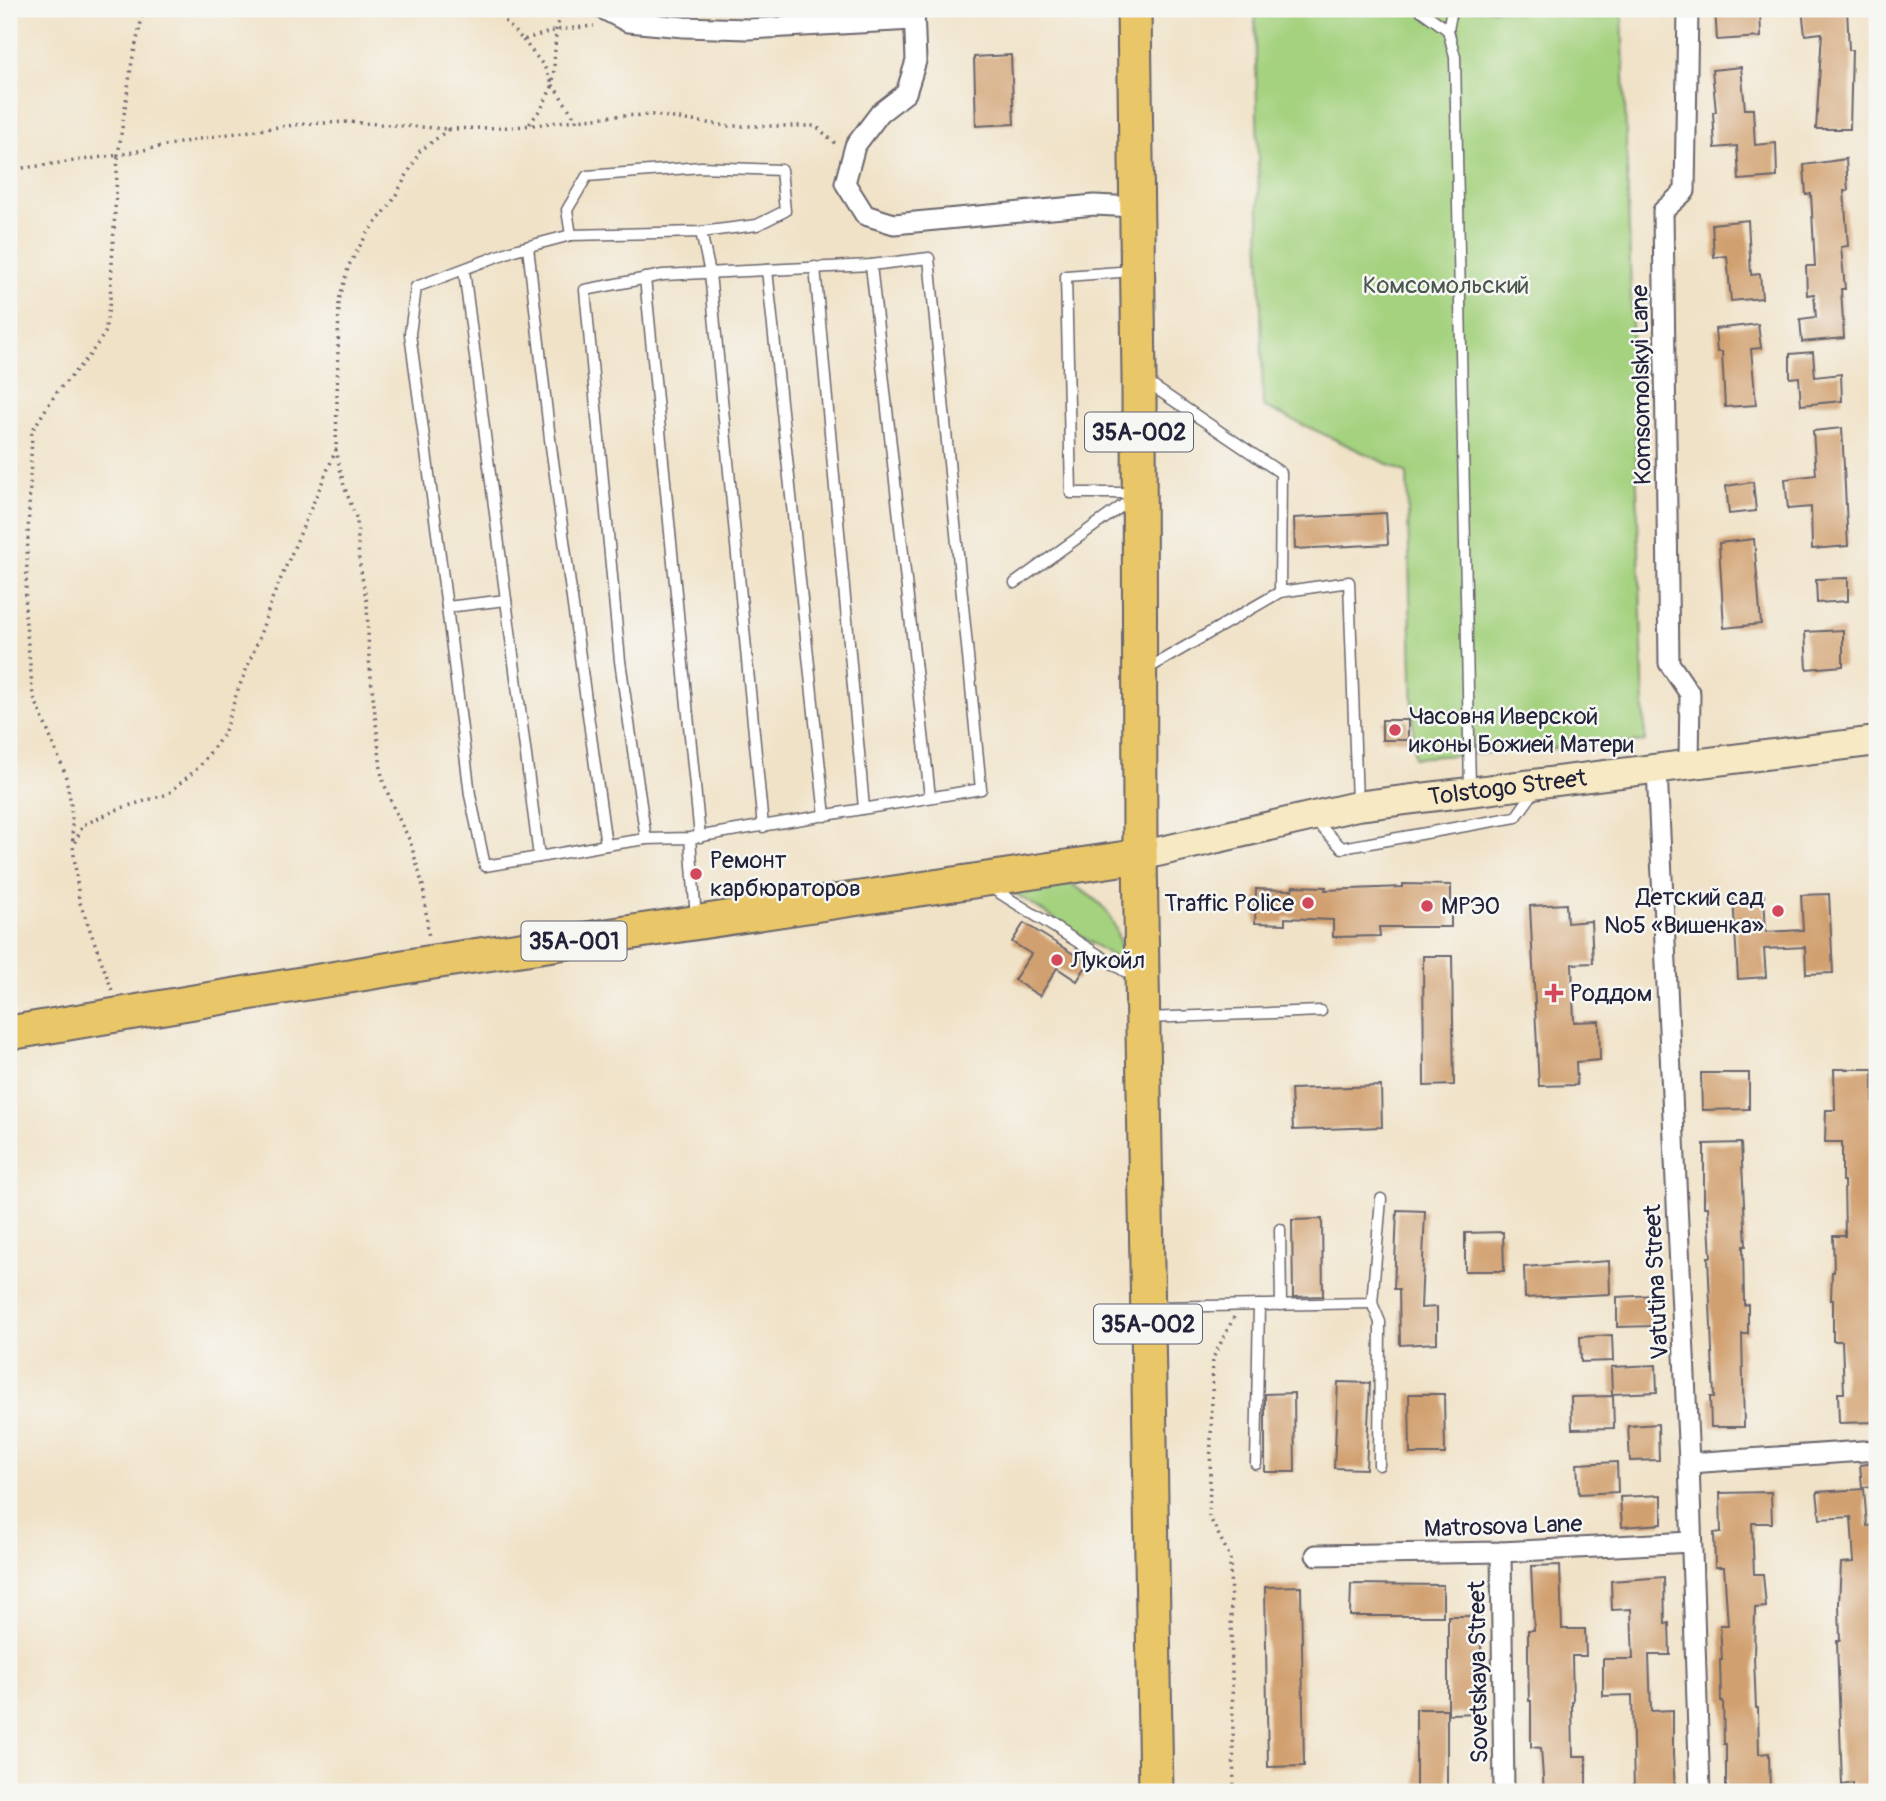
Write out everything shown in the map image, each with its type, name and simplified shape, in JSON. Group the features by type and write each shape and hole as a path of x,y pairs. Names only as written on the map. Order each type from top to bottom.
{"highway":[{"name":"35А-002","path":"1134,9 1139,377 1140,856 1156,1792"},
{"name":"35А-001","path":"9,1032 433,962 1140,856"}],"main road":[{"name":"Tolstogo Street","path":"1140,856 1357,806 1877,741"}],"street":[{"path":"603,9 628,22 748,29 914,14 916,61 906,93 880,113 855,146 845,183 865,215 894,225 1094,205 1135,207"},
{"name":"Komsomolskyi Lane","path":"1688,9 1685,191 1663,211 1669,663 1690,694 1689,763"},
{"name":"Vatutina Street","path":"1657,769 1689,1463 1700,1792"},
{"path":"1689,1463 1877,1450"},
{"name":"Matrosova Lane","path":"1316,1555 1501,1552 1691,1542"},
{"name":"Sovetskaya Street","path":"1501,1552 1504,1792"}],"lane":[{"path":"1419,9 1448,30"},
{"path":"1452,9 1448,30 1455,57 1470,792"},
{"path":"571,236 567,209 587,176 701,167 781,170 785,211 757,225 701,232 571,236 527,247 416,286 410,334 470,795 485,866 646,839 695,838 981,789 929,258 871,265 663,275 585,290 620,662 646,839"},
{"path":"701,232 710,273 762,827"},
{"path":"527,247 606,845"},
{"path":"871,265 930,797"},
{"path":"815,268 864,808"},
{"path":"464,270 539,858"},
{"path":"767,270 825,816"},
{"path":"1137,270 1066,276 1071,493 1139,493"},
{"path":"645,278 695,838 696,923"},
{"path":"1139,377 1281,474 1280,592"},
{"path":"1015,583 1139,493"},
{"path":"1139,674 1280,592 1349,582 1357,806"},
{"path":"447,607 506,600"},
{"path":"1311,817 1342,848 1516,817 1541,783"},
{"path":"981,881 1142,982"},
{"path":"1143,1018 1321,1011"},
{"path":"1379,1465 1380,1322 1372,1303 1381,1199"},
{"path":"1280,1229 1281,1305"},
{"path":"1148,1307 1372,1303"},
{"path":"1256,1464 1259,1305"}],"path":[{"path":"119,1014 97,944 79,900 71,804 65,773 33,695 25,614 32,431 56,393 89,356 105,333 110,300 118,155 132,61 144,9"},
{"path":"498,9 503,19 544,65 553,85 577,121"},
{"path":"528,126 553,85 556,30 563,9"},
{"path":"523,40 556,30 628,22"},
{"path":"9,170 118,155 215,136 301,124 348,122 449,129 528,126 613,116 653,115 727,126 816,126 852,159"},
{"path":"433,962 424,886 410,841 382,778 357,520 344,486 336,450 339,300 349,265 368,232 391,204 420,151 449,129"},
{"path":"73,846 83,825 121,808 168,794 199,767 224,734 272,599 336,450"},
{"path":"1234,1792 1230,1557 1209,1516 1213,1358 1240,1305"}],"green space":[{"name":"Комсомольский","path":"1255,9 1622,9 1645,742 1414,758 1407,473 1263,406"},
{"path":"1066,882 1092,897 1108,913 1124,964 1004,886"}],"building":[{"path":"1715,9 1760,9 1761,37 1717,40"},
{"path":"1802,9 1847,9 1849,50 1852,50 1850,129 1816,129 1822,33 1805,35"},
{"path":"1011,55 1014,124 976,126 974,57"},
{"path":"1741,67 1745,109 1753,109 1755,145 1776,143 1777,177 1739,180 1737,146 1715,148 1713,112 1716,112 1712,70"},
{"path":"1846,159 1848,191 1844,191 1848,246 1841,247 1845,289 1841,289 1844,338 1802,342 1800,319 1816,317 1814,294 1807,295 1806,266 1815,266 1811,194 1806,195 1804,165"},
{"path":"1748,220 1751,275 1760,274 1762,298 1731,301 1727,256 1714,257 1712,224"},
{"path":"1758,324 1761,348 1751,349 1756,405 1725,407 1722,352 1717,352 1715,329"},
{"path":"1813,352 1815,377 1841,374 1842,401 1801,405 1799,377 1790,378 1790,354"},
{"path":"1842,428 1848,546 1812,549 1811,507 1788,509 1785,479 1816,475 1813,431"},
{"path":"1753,482 1756,511 1729,514 1726,486"},
{"path":"1386,513 1388,544 1295,549 1294,518"},
{"path":"1754,539 1761,624 1724,628 1719,543"},
{"path":"1848,578 1848,601 1817,603 1816,579"},
{"path":"1843,630 1843,666 1807,669 1805,632"},
{"name":"Часовня Иверской иконы Божией Матери","path":"1382,720 1408,720 1408,740 1382,740"},
{"path":"1403,884 1451,885 1451,927 1379,927 1380,936 1333,937 1333,920 1285,918 1285,924 1255,923 1256,889 1292,890 1293,886 1326,887 1325,890 1403,887"},
{"path":"1829,894 1833,973 1806,974 1805,947 1764,949 1766,977 1738,979 1733,897 1764,895 1766,932 1803,930 1801,895"},
{"name":"Роддом","path":"1566,904 1567,923 1591,921 1593,963 1572,964 1574,1022 1599,1021 1600,1060 1576,1062 1577,1085 1539,1086 1530,906"},
{"name":"Лукойл","path":"1024,923 1088,963 1077,981 1057,968 1040,996 1014,980 1031,954 1012,942"},
{"path":"1423,956 1452,956 1454,1085 1424,1086"},
{"path":"1834,1069 1873,1069 1874,1155 1877,1155 1877,1422 1839,1423 1838,1393 1844,1393 1842,1341 1833,1341 1831,1300 1834,1272 1833,1236 1845,1236 1844,1181 1842,1142 1825,1142 1826,1110 1835,1110"},
{"path":"1701,1073 1749,1073 1749,1109 1702,1110"},
{"path":"1381,1086 1382,1127 1293,1130 1291,1089"},
{"path":"1741,1143 1746,1246 1743,1246 1744,1305 1748,1304 1748,1334 1742,1334 1744,1427 1711,1427 1710,1397 1714,1397 1708,1257 1711,1257 1708,1207 1704,1207 1704,1144"},
{"path":"1397,1210 1425,1211 1421,1308 1437,1307 1437,1343 1400,1345 1399,1289 1394,1289"},
{"path":"1322,1219 1323,1296 1293,1297 1292,1220"},
{"path":"1503,1232 1504,1271 1465,1271 1465,1233"},
{"path":"1609,1261 1610,1294 1525,1298 1524,1267"},
{"path":"1654,1295 1654,1326 1617,1327 1617,1297"},
{"path":"1612,1335 1613,1361 1581,1362 1580,1337"},
{"path":"1656,1365 1657,1392 1612,1394 1611,1367"},
{"path":"1338,1382 1370,1383 1366,1469 1334,1468"},
{"path":"1294,1393 1295,1472 1265,1472 1265,1394"},
{"path":"1409,1394 1444,1394 1445,1454 1410,1454"},
{"path":"1613,1396 1614,1428 1572,1429 1571,1397"},
{"path":"1658,1424 1659,1460 1630,1461 1628,1426"},
{"path":"1617,1462 1618,1492 1579,1494 1577,1464"},
{"path":"1877,1463 1877,1486 1862,1487 1860,1465"},
{"path":"1864,1489 1867,1526 1877,1525 1877,1792 1853,1792 1853,1783 1842,1785 1837,1641 1840,1641 1841,1563 1854,1562 1851,1517 1820,1519 1817,1492"},
{"path":"1771,1492 1772,1523 1752,1523 1754,1574 1763,1574 1766,1607 1755,1608 1754,1658 1759,1754 1769,1753 1770,1792 1726,1791 1720,1625 1728,1625 1724,1567 1715,1567 1714,1533 1721,1532 1720,1493"},
{"path":"1662,1495 1662,1524 1622,1527 1620,1497"},
{"path":"1560,1565 1562,1629 1585,1629 1586,1656 1572,1656 1572,1702 1573,1756 1586,1756 1586,1791 1544,1792 1541,1748 1531,1747 1528,1630 1534,1630 1531,1566"},
{"path":"1664,1577 1665,1624 1669,1623 1670,1655 1649,1655 1651,1711 1673,1710 1675,1790 1634,1791 1632,1695 1603,1696 1603,1659 1633,1659 1631,1609 1612,1610 1611,1581"},
{"path":"1351,1584 1443,1585 1443,1616 1350,1616"},
{"path":"1301,1586 1304,1766 1268,1767 1265,1587"},
{"path":"1448,1616 1481,1616 1481,1713 1448,1714"},
{"path":"1416,1709 1447,1709 1447,1792 1416,1792"}],"place":[{"name":"Часовня Иверской иконы Божией Матери","path":"1395,730"},
{"name":"Ремонт карбюраторов","path":"696,874"},
{"name":"Traffic Police","path":"1308,903"},
{"name":"МРЭО","path":"1427,906"},
{"name":"Детский сад №5 «Вишенка»","path":"1778,911"},
{"name":"Лукойл","path":"1057,960"},
{"name":"Роддом","path":"1554,993"}]}
